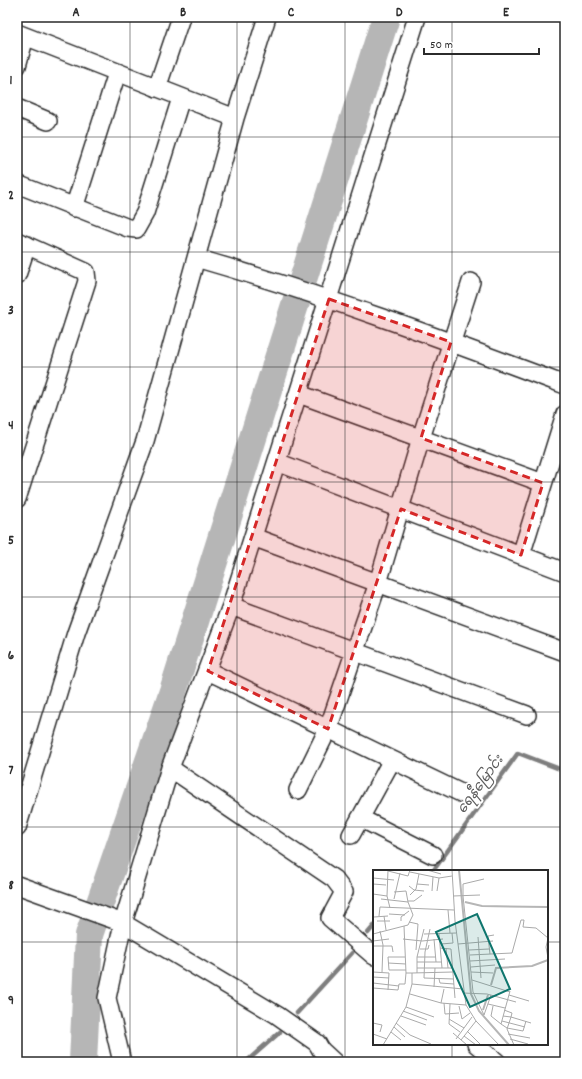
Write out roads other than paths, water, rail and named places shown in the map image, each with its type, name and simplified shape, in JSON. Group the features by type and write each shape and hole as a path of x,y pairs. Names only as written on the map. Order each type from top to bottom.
{"street":[{"path":"156,88 181,17"},
{"path":"17,828 76,633 145,441 235,118 267,17"},
{"path":"122,1062 107,998 123,923 170,768 208,671 231,606 417,17"},
{"path":"17,66 21,35 117,74 235,118"},
{"path":"74,208 117,74"},
{"path":"17,184 74,208 128,228 136,229 146,213 181,98"},
{"path":"17,108 48,121"},
{"path":"17,275 22,243 86,272 87,281 17,499"},
{"path":"196,258 272,280 329,299 451,342 565,385"},
{"path":"298,790 328,729 355,652 378,583 421,438 471,282"},
{"path":"299,394 543,483"},
{"path":"521,555 565,414"},
{"path":"277,462 565,572"},
{"path":"253,537 565,652"},
{"path":"231,606 527,715"},
{"path":"208,671 462,794"},
{"path":"351,835 392,760"},
{"path":"170,768 334,879 344,892 330,918 373,955"},
{"path":"360,818 433,855"},
{"path":"17,885 123,923 277,1015 317,1043 316,1056 334,1062"},
{"path":"477,1045 497,1062"}],"waterway":[{"path":"83,1062 89,935 173,691 386,17"},
{"name":"ရေနီမြောင်း","path":"434,870 518,753 565,771"},
{"name":"ရေနီမြောင်း","path":"368,933 373,927"},
{"name":"ရေနီမြောင်း","path":"297,1013 352,953"},
{"name":"ရေနီမြောင်း","path":"246,1062 280,1032"}]}
